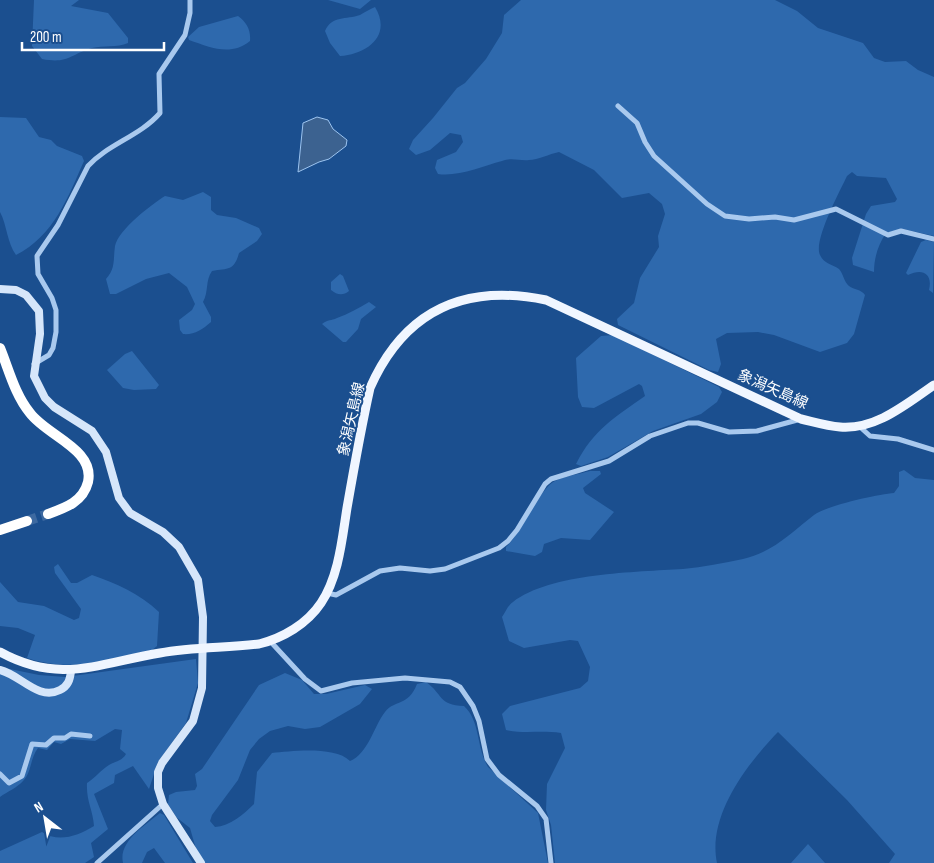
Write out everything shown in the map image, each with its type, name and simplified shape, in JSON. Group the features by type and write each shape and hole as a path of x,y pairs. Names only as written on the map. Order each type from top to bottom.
{"highway":[{"path":"0,348 18,393 29,412 45,430 77,450 86,463 88,479 83,493 72,504 48,514"},
{"path":"0,530 26,522"}],"main road":[{"name":"象潟矢島線","path":"0,652 29,665 71,671 160,653 238,646 270,641 301,624 313,614 327,594 337,562 370,388 379,367 390,349 413,326 437,310 461,300 495,294 546,300 801,418 839,427 859,426 877,421 894,412 934,384"}],"street":[{"path":"34,365 49,354 53,348 56,332 56,310 52,298 38,274 37,256 58,225 88,166 94,159 142,130 160,113 159,74 185,36 190,0"},
{"path":"618,106 637,123 645,142 654,156 708,204 725,216 750,219 775,217 794,220 836,209 888,235 901,231 934,239"},
{"path":"0,289 16,290 26,295 39,310 40,334 34,365 34,376 45,398 54,408 92,432 99,440 106,452 119,498 136,517 163,532 179,547 198,580 202,599 202,688 193,721 162,763 158,772 158,788 163,804 201,863"},
{"path":"327,594 336,594 380,571 400,568 430,571 444,569 499,548 517,530 545,484 552,479 609,461 650,436 688,424 698,423 729,432 757,431 801,418"},
{"path":"859,426 870,436 898,439 934,450"},
{"path":"270,641 305,679 321,690 352,683 406,678 450,682 460,687 473,706 479,720 487,759 498,775 537,806 546,819 552,863"},
{"path":"0,670 9,672 44,694 54,693 65,687 70,680 71,671"},
{"path":"0,774 9,783 22,776 30,749 35,743 46,745 54,738 65,738 71,734 90,736"},
{"path":"97,863 163,804"}],"shaded area":[{"path":"34,0 79,0 71,6 108,13 128,38 128,43 92,48 63,60 42,59 32,46"},
{"path":"328,0 371,0 360,9"},
{"path":"521,0 775,0 797,11 818,28 863,43 874,58 885,62 906,61 918,70 934,77 934,236 903,229 886,233 877,252 874,272 853,265 852,258 866,214 871,206 895,202 897,199 886,178 857,176 852,172 847,176 828,216 819,248 822,258 839,269 847,284 865,295 854,334 847,343 820,352 774,335 758,332 727,333 716,339 721,364 718,372 709,370 618,325 617,319 634,303 640,278 659,247 658,236 665,214 662,204 649,193 622,198 594,170 559,152 532,160 506,160 446,175 438,174 435,168 437,160 456,152 463,142 461,135 450,133 430,150 416,155 409,149 413,140 457,88 465,83 486,59 502,33 504,15"},
{"path":"375,7 380,17 381,26 379,34 374,41 360,51 340,56 330,43 325,31 328,26 335,20 360,15"},
{"path":"238,16 246,23 250,33 250,41 242,46 227,50 189,40 188,37 199,27"},
{"path":"0,117 26,118 39,137 51,140 57,146 82,156 84,161 65,202 50,226 29,247 16,255 0,212"},
{"path":"317,117 328,120 333,129 347,140 346,146 329,159 298,172 303,123"},
{"path":"203,192 211,197 211,210 217,215 236,218 259,228 262,234 257,241 239,253 233,266 227,269 212,271 208,279 203,302 211,317 211,322 191,334 183,334 180,330 179,320 192,310 195,304 187,287 169,273 146,279 116,294 110,294 106,279 113,267 115,246 118,239 136,218 165,196 183,200"},
{"path":"926,240 934,242 933,293 929,290 928,276 922,272 908,275 906,273 921,242"},
{"path":"340,274 343,276 349,291 347,293 338,294 331,290 331,282"},
{"path":"369,302 376,307 361,319 358,329 346,342 343,342 322,324 349,313"},
{"path":"613,335 719,387 722,392 717,402 701,414 653,431 608,457 581,466 576,464 598,433 614,418 645,396 642,386 639,384 594,408 582,407 578,397 576,358 601,336"},
{"path":"132,351 159,385 156,389 134,390 123,388 107,370 125,354"},
{"path":"904,470 915,478 934,480 934,863 889,863 895,854 847,800 778,732 742,775 724,809 715,845 717,863 555,863 551,825 546,810 547,784 565,748 561,733 506,730 502,714 510,706 580,688 588,681 590,667 578,641 570,640 524,648 509,641 502,617 510,605 529,592 571,580 619,573 691,568 753,556 772,547 820,512 852,501 894,493 899,486 899,472"},
{"path":"590,471 600,471 601,474 583,488 585,493 614,512 590,540 561,538 544,544 542,552 535,556 506,551 506,547 549,486 563,478"},
{"path":"58,564 71,583 77,583 92,575 127,590 152,606 159,612 157,646 152,650 105,661 75,665 44,662 27,658 35,635 18,628 0,626 0,582 18,602 44,606 74,620 79,618 81,609 55,573 54,567"},
{"path":"196,659 198,683 186,723 158,762 149,789 133,766 115,775 114,783 94,794 108,829 91,843 94,857 85,863 0,863 0,851 42,832 61,838 81,833 94,826 87,783 106,767 121,760 126,754 120,749 122,730 115,729 95,741 70,739 61,744 54,742 47,750 38,748 23,781 0,797 0,667 39,675 65,677"},
{"path":"285,673 302,680 314,694 326,694 365,685 372,689 360,704 320,727 305,729 288,726 270,731 259,739 250,750 238,780 212,815 210,821 215,827 231,822 254,804 257,772 272,753 324,751 343,756 350,761 362,752 385,712 393,705 406,700 417,684 426,682 449,704 464,706 473,719 488,767 538,813 548,863 205,863 196,849 190,828 176,817 168,804 169,795 176,792 195,790 197,786 195,774 202,769 259,685"},
{"path":"160,813 164,815 193,863 165,863 154,848 147,852 142,863 123,863 125,848 134,834"},
{"path":"808,844 825,863 791,863"}],"tunnel":[{"path":"27,521 48,514"}]}
